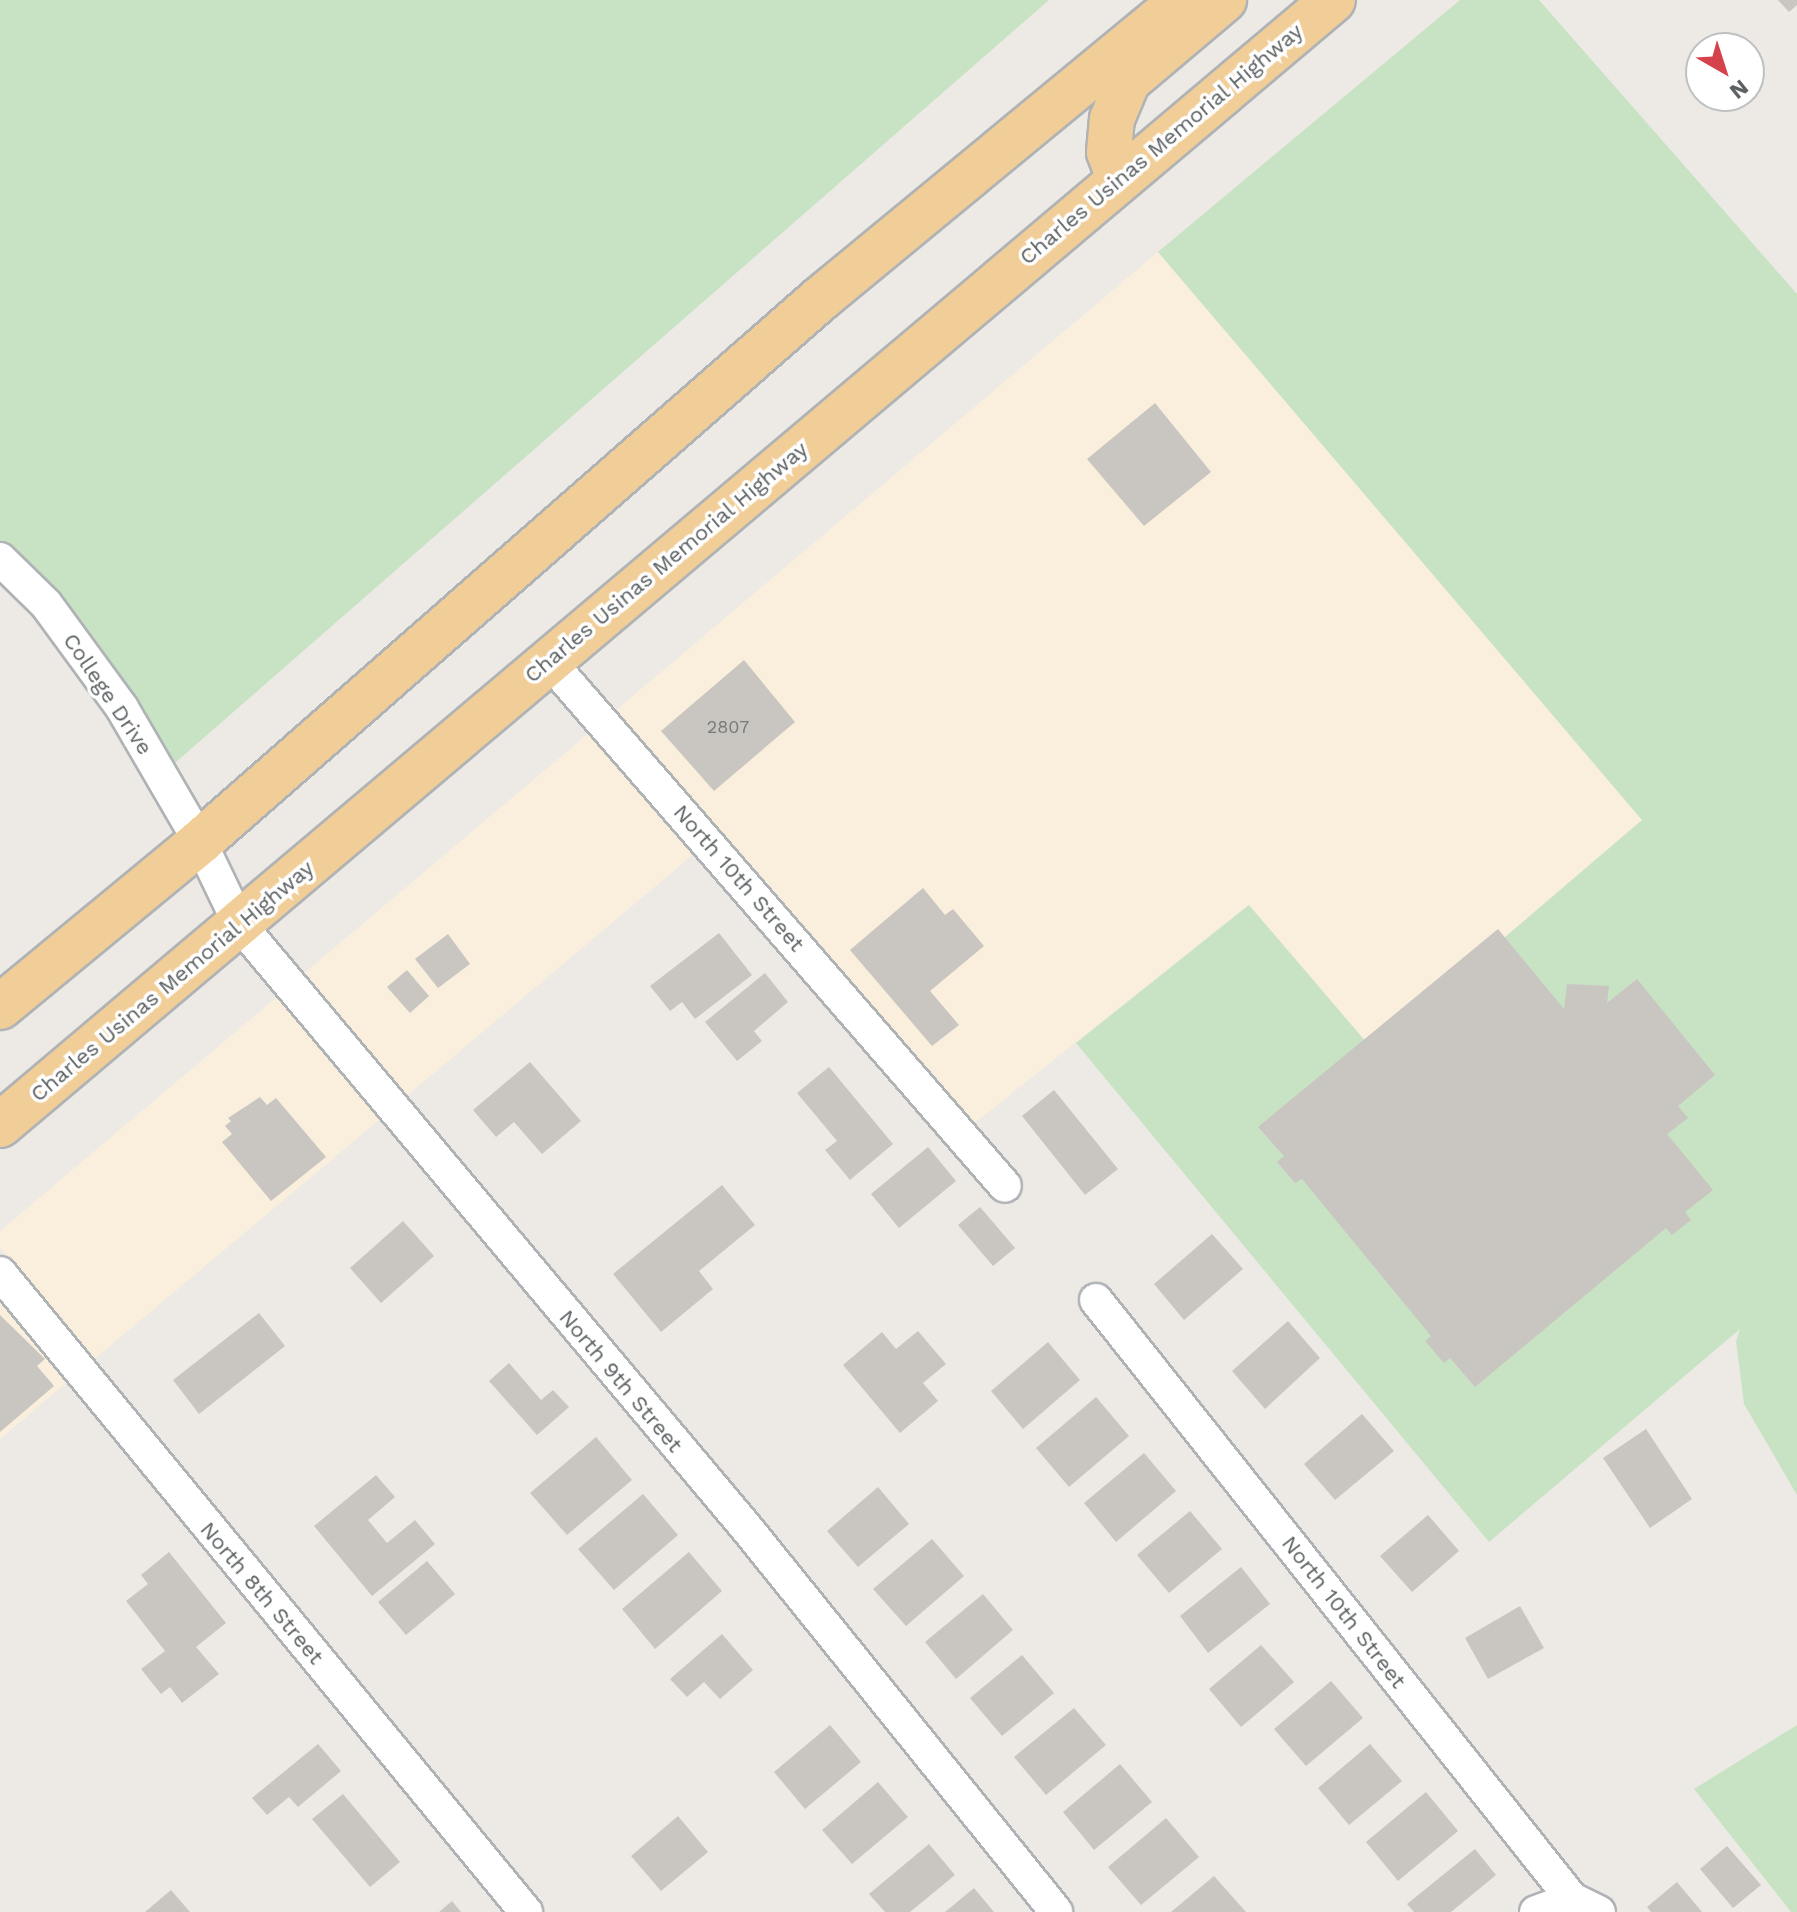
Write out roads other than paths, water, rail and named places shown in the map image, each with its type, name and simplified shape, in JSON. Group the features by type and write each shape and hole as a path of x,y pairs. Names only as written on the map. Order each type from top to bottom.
{"highway":[{"path":"0,1007 200,842 820,299 1183,0"},
{"path":"1119,178 1109,152 1112,119 1128,81 1224,0"},
{"name":"Charles Usinas Memorial Highway","path":"0,1125 1333,0"}],"street":[{"name":"College Drive","path":"0,559 46,604 122,708 200,842"},
{"name":"North 10th Street","path":"549,661 1005,1186"},
{"name":"North 9th Street","path":"200,842 240,925 749,1531 1056,1912"},
{"name":"North 8th Street","path":"0,1273 526,1912"},
{"name":"North 10th Street","path":"1096,1300 1585,1905"},
{"path":"1536,1912 1585,1905"}]}
